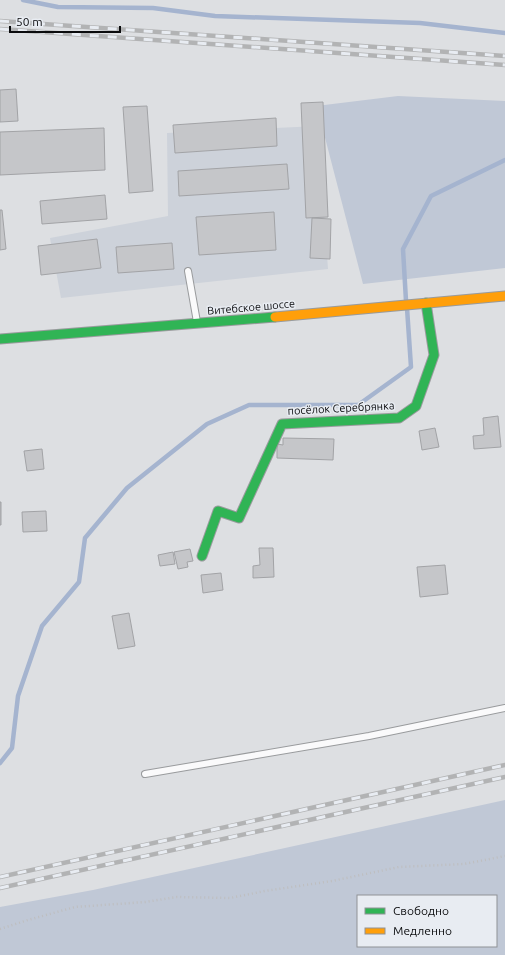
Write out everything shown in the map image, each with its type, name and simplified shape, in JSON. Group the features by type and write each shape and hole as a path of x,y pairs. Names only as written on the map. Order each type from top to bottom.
{"main road":[{"name":"Витебское шоссе","path":"0,339 197,324 505,296"},
{"name":"посёлок Серебрянка","path":"202,556 218,511 239,518 282,424 399,418 416,406 434,355 426,303"}],"lane":[{"path":"188,271 197,324"},
{"path":"145,774 361,737 505,708"}],"path":[{"path":"0,929 75,907 145,902 177,897 230,898 332,881 399,867 464,864 505,856"}],"shaded area":[{"path":"398,96 505,101 505,268 363,284 322,126 301,117 308,107"},
{"path":"318,126 328,269 61,298 50,238 168,216 167,133"},
{"path":"505,800 505,955 0,955 0,907 93,890"}],"building":[{"path":"16,89 18,121 0,122 0,90"},
{"path":"323,102 328,217 306,218 301,103"},
{"path":"147,106 153,191 129,193 123,107"},
{"path":"276,118 277,146 175,153 173,125"},
{"path":"104,128 105,170 0,175 0,132"},
{"path":"287,164 289,189 179,196 178,171"},
{"path":"105,195 107,219 42,224 40,201"},
{"path":"0,210 2,210 6,249 0,250"},
{"path":"274,212 276,250 199,255 196,217"},
{"path":"312,218 331,219 330,259 310,258"},
{"path":"97,239 101,268 41,275 38,246"},
{"path":"172,243 174,269 118,273 116,247"},
{"path":"498,416 501,447 474,449 473,436 484,435 483,418"},
{"path":"435,428 439,447 422,450 419,431"},
{"path":"283,438 334,439 333,460 277,458 277,444 283,445"},
{"path":"42,449 44,469 27,471 24,451"},
{"path":"1,502 1,525 0,525"},
{"path":"46,511 47,531 23,532 22,512"},
{"path":"259,548 273,548 274,577 253,578 253,566 260,565"},
{"path":"190,549 193,561 187,562 188,567 178,569 174,552"},
{"path":"173,552 175,564 160,566 158,555"},
{"path":"445,565 448,594 420,597 417,567"},
{"path":"221,573 223,590 203,593 201,575"},
{"path":"129,613 135,646 118,649 112,616"}],"waterway":[{"path":"23,0 58,7 153,8 215,16 420,23 505,33"},
{"path":"406,301 403,249 431,196 505,160"},
{"path":"0,763 12,748 18,696 42,626 79,582 85,538 127,488 207,424 249,405 358,405 411,367 407,308"}],"railway":[{"path":"0,21 505,56"},
{"path":"0,29 505,65"},
{"path":"0,877 505,765"},
{"path":"0,888 505,777"}],"traffic: fast":[{"path":"202,556 218,511 239,518 282,424 399,418 416,406 434,355 426,303"},
{"path":"0,339 275,317"}],"traffic: slow":[{"path":"275,317 505,296"}]}
